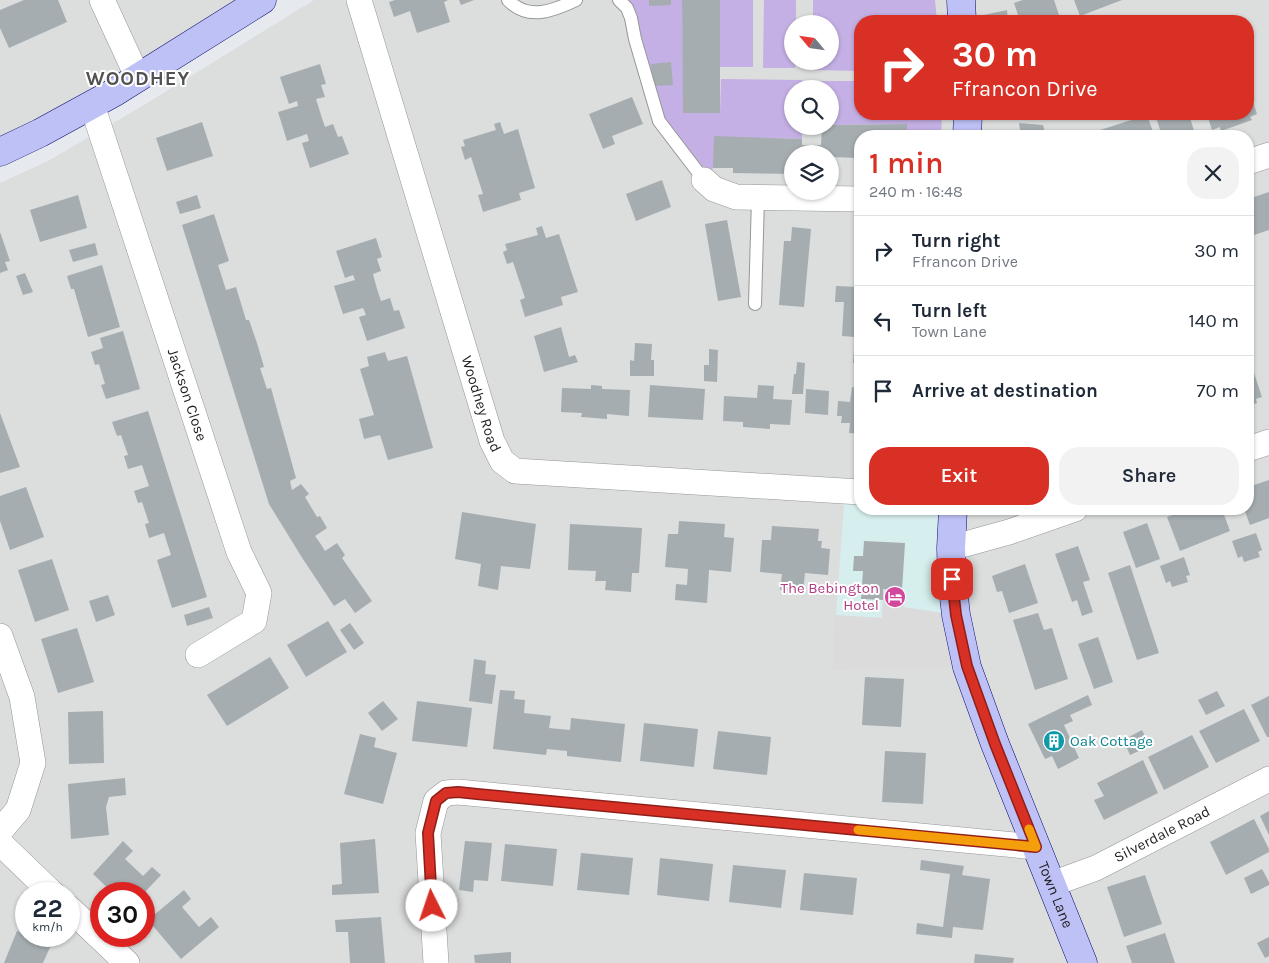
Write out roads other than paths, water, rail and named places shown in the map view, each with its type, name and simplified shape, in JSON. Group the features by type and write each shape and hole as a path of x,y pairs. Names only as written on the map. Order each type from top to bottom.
{"main road":[{"path":"0,152 92,105 262,0"},
{"path":"960,0 961,15"},
{"name":"Town Lane","path":"953,515 952,579 956,615 967,666 995,744 1083,963"}],"street":[{"path":"102,0 138,78"},
{"name":"Woodhey Road","path":"359,0 492,441 502,461 515,471 854,492"},
{"name":"Jackson Close","path":"92,105 239,552 259,593 254,622 198,655"},
{"path":"1254,160 1269,154"},
{"path":"704,180 714,189 736,197 854,199"},
{"path":"1254,447 1269,442"},
{"path":"951,548 1009,532 1058,515"},
{"path":"0,636 22,697 32,763 18,810 0,831"},
{"name":"Silverdale Road","path":"1052,884 1096,868 1269,779"},
{"path":"436,963 428,833 436,801 446,793 458,792 1036,847"},
{"path":"0,843 41,882"},
{"path":"80,918 127,963"}],"lane":[{"path":"508,0 523,10 537,13 551,11 576,0"},
{"path":"619,0 627,8 631,18 635,39 659,121 704,180"},
{"path":"755,304 758,198"}],"place":[{"name":"The Bebington Hotel","path":"895,597"},
{"name":"Oak Cottage","path":"1054,741"}],"district":[{"name":"WOODHEY","path":"138,78"}]}
